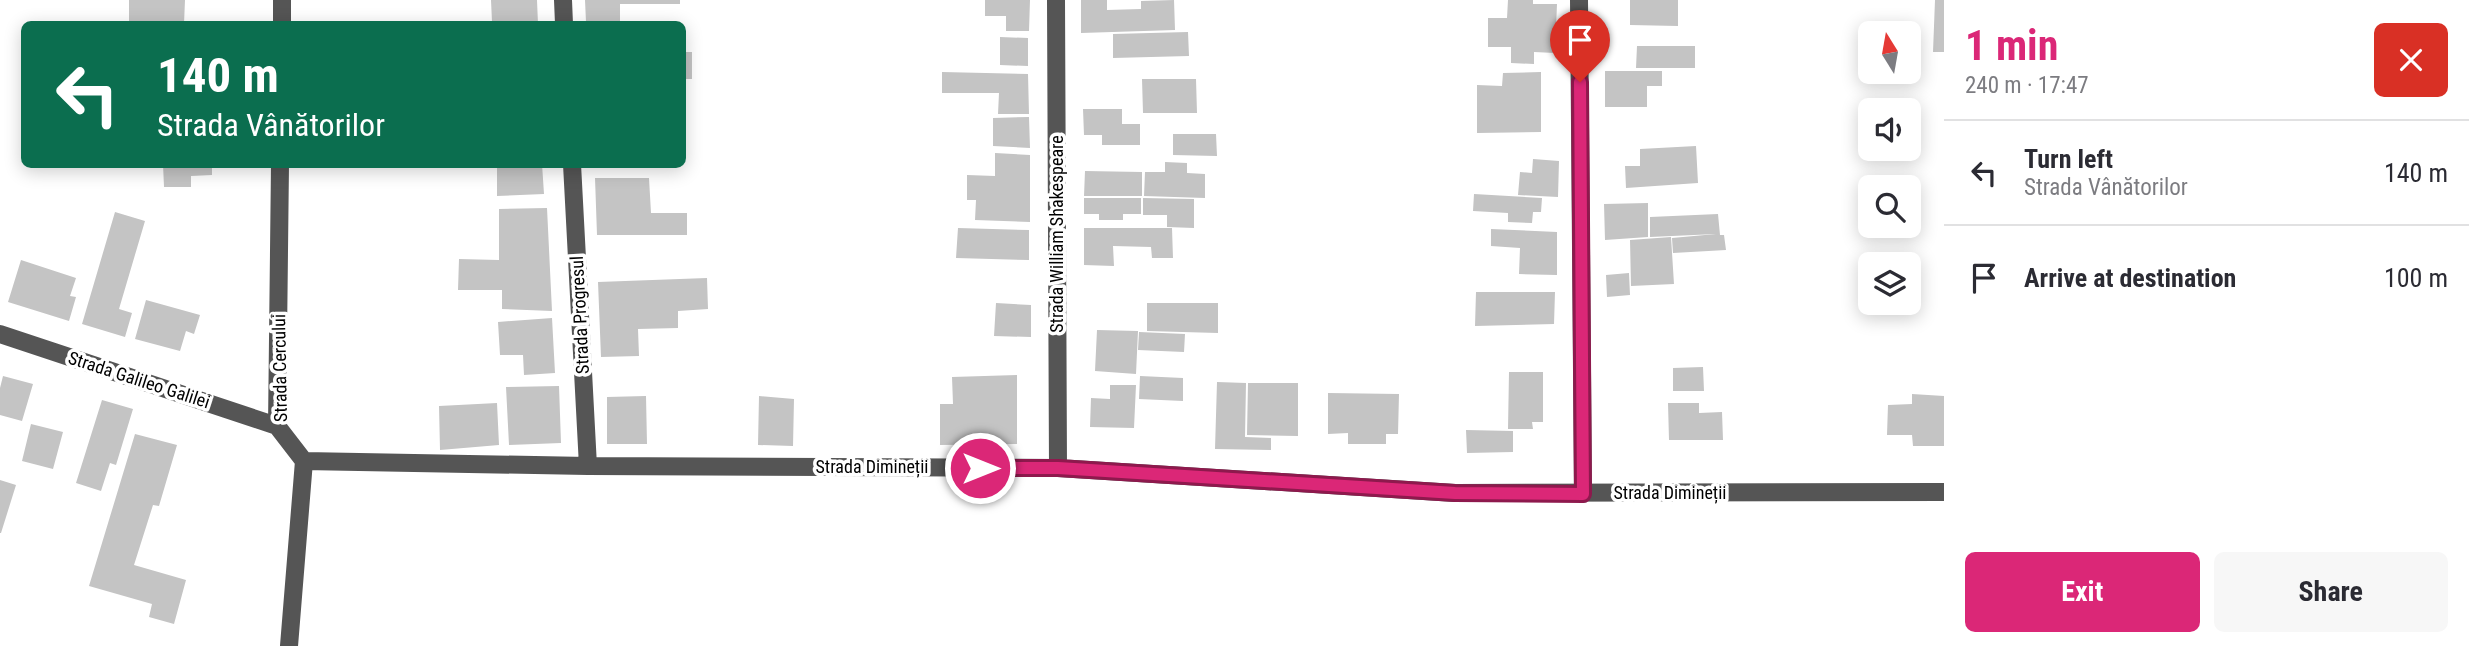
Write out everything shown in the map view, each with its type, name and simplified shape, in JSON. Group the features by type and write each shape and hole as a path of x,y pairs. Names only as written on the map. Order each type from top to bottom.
{"street":[{"path":"282,0 282,21"},
{"path":"563,0 564,21"},
{"name":"Strada William Shakespeare","path":"1056,0 1058,468"},
{"path":"1579,0 1583,494"},
{"name":"Strada Cercului","path":"280,168 277,426 304,461"},
{"name":"Strada Progresul","path":"572,168 588,466"},
{"name":"Strada Galileo Galilei","path":"0,334 277,426"},
{"path":"289,646 304,461"},
{"name":"Strada Dimineții","path":"304,461 588,466 1058,468 1455,493 1944,492"}],"building":[{"path":"129,0 185,0 184,21 129,21"},
{"path":"491,0 537,0 538,21 492,21"},
{"path":"585,0 680,0 680,4 620,4 620,21 586,21"},
{"path":"985,0 1030,0 1029,31 1006,31 1006,16 985,16"},
{"path":"1081,0 1107,0 1107,10 1141,9 1141,1 1174,0 1175,30 1081,33"},
{"path":"1508,0 1557,4 1555,53 1534,52 1534,64 1511,63 1511,47 1488,47 1488,18 1507,18"},
{"path":"1630,0 1678,0 1678,26 1630,25"},
{"path":"1935,0 1944,0 1944,52 1933,52"},
{"path":"1188,32 1189,56 1113,58 1113,34"},
{"path":"1000,37 1028,38 1028,66 1000,65"},
{"path":"1637,46 1695,46 1695,68 1636,68"},
{"path":"686,52 692,52 692,79 686,79"},
{"path":"1605,71 1662,71 1662,86 1647,86 1647,107 1605,107"},
{"path":"942,72 1028,74 1029,114 998,114 999,93 942,93"},
{"path":"1541,72 1541,132 1477,133 1477,85 1502,86 1503,73"},
{"path":"1142,79 1196,79 1197,113 1143,113"},
{"path":"1083,109 1122,109 1122,124 1140,124 1140,145 1102,145 1102,135 1084,135"},
{"path":"1029,117 1030,148 993,146 993,118"},
{"path":"1173,134 1216,134 1217,156 1173,155"},
{"path":"1696,146 1698,183 1626,188 1625,166 1640,166 1640,149"},
{"path":"995,153 1030,155 1030,222 975,220 976,200 967,200 967,175 995,176"},
{"path":"1533,159 1559,161 1558,197 1518,195 1520,172 1532,173"},
{"path":"1165,162 1187,163 1187,173 1205,174 1205,198 1144,196 1145,172 1165,172"},
{"path":"163,168 212,168 212,175 191,176 191,187 164,187"},
{"path":"497,168 542,168 544,194 497,196"},
{"path":"1085,171 1142,172 1142,196 1084,196"},
{"path":"595,178 649,178 651,213 687,213 687,235 597,235"},
{"path":"1474,194 1542,198 1541,212 1533,212 1532,223 1508,222 1508,213 1473,211"},
{"path":"1084,198 1141,198 1141,214 1123,214 1123,220 1099,220 1099,214 1084,214"},
{"path":"1143,198 1194,199 1194,228 1167,227 1167,215 1143,215"},
{"path":"1648,203 1648,237 1605,240 1604,204"},
{"path":"547,208 552,311 502,309 502,290 458,290 459,259 499,260 499,209"},
{"path":"115,212 145,221 119,309 132,313 125,337 82,324"},
{"path":"1718,214 1720,235 1724,235 1726,250 1673,253 1672,238 1716,234 1650,237 1650,217"},
{"path":"958,228 1029,230 1029,260 956,258"},
{"path":"1084,228 1172,228 1173,258 1152,258 1151,247 1113,246 1114,266 1084,265"},
{"path":"1491,229 1557,232 1557,275 1519,274 1520,248 1491,246"},
{"path":"1671,237 1674,284 1631,286 1630,240"},
{"path":"21,260 76,278 70,296 76,297 69,321 8,302"},
{"path":"1629,273 1630,295 1607,297 1606,275"},
{"path":"707,278 708,309 678,311 678,328 638,329 639,356 601,357 598,282"},
{"path":"1476,292 1555,292 1554,324 1475,326"},
{"path":"146,300 200,315 194,334 186,331 180,351 135,339"},
{"path":"996,303 1031,305 1031,337 994,336"},
{"path":"1147,303 1218,303 1218,333 1147,331"},
{"path":"552,318 555,373 524,375 523,355 500,355 498,322"},
{"path":"1097,330 1138,331 1136,374 1095,371"},
{"path":"1139,332 1185,334 1184,352 1138,350"},
{"path":"1703,367 1704,391 1673,391 1673,368"},
{"path":"1509,372 1543,372 1543,422 1532,422 1533,429 1508,429"},
{"path":"1017,375 1017,444 940,445 940,404 953,404 952,377"},
{"path":"3,376 33,384 22,421 0,415"},
{"path":"1140,376 1183,378 1183,401 1139,399"},
{"path":"1217,382 1246,383 1245,437 1271,438 1271,450 1215,449"},
{"path":"1248,383 1298,383 1298,436 1247,435"},
{"path":"1110,385 1136,385 1134,428 1090,427 1091,398 1110,399"},
{"path":"559,386 561,443 509,445 506,387"},
{"path":"1328,393 1399,394 1398,434 1386,434 1386,444 1348,444 1348,433 1328,434"},
{"path":"1912,394 1944,396 1944,446 1913,446 1912,435 1887,435 1888,405 1912,404"},
{"path":"646,396 647,444 607,444 607,397"},
{"path":"759,396 794,399 793,446 758,445"},
{"path":"102,400 133,409 116,465 110,463 101,491 76,483"},
{"path":"497,403 499,445 440,450 439,406"},
{"path":"1668,403 1699,403 1699,413 1722,412 1723,440 1669,440"},
{"path":"31,424 63,432 53,469 22,461"},
{"path":"1466,430 1513,431 1513,452 1467,453"},
{"path":"135,434 177,445 159,506 153,505 134,565 186,580 174,624 149,617 152,604 89,586"},
{"path":"0,480 16,485 1,533 0,533"}],"route":[{"path":"980,468 1058,468 1455,493 1583,494 1580,82"}]}
